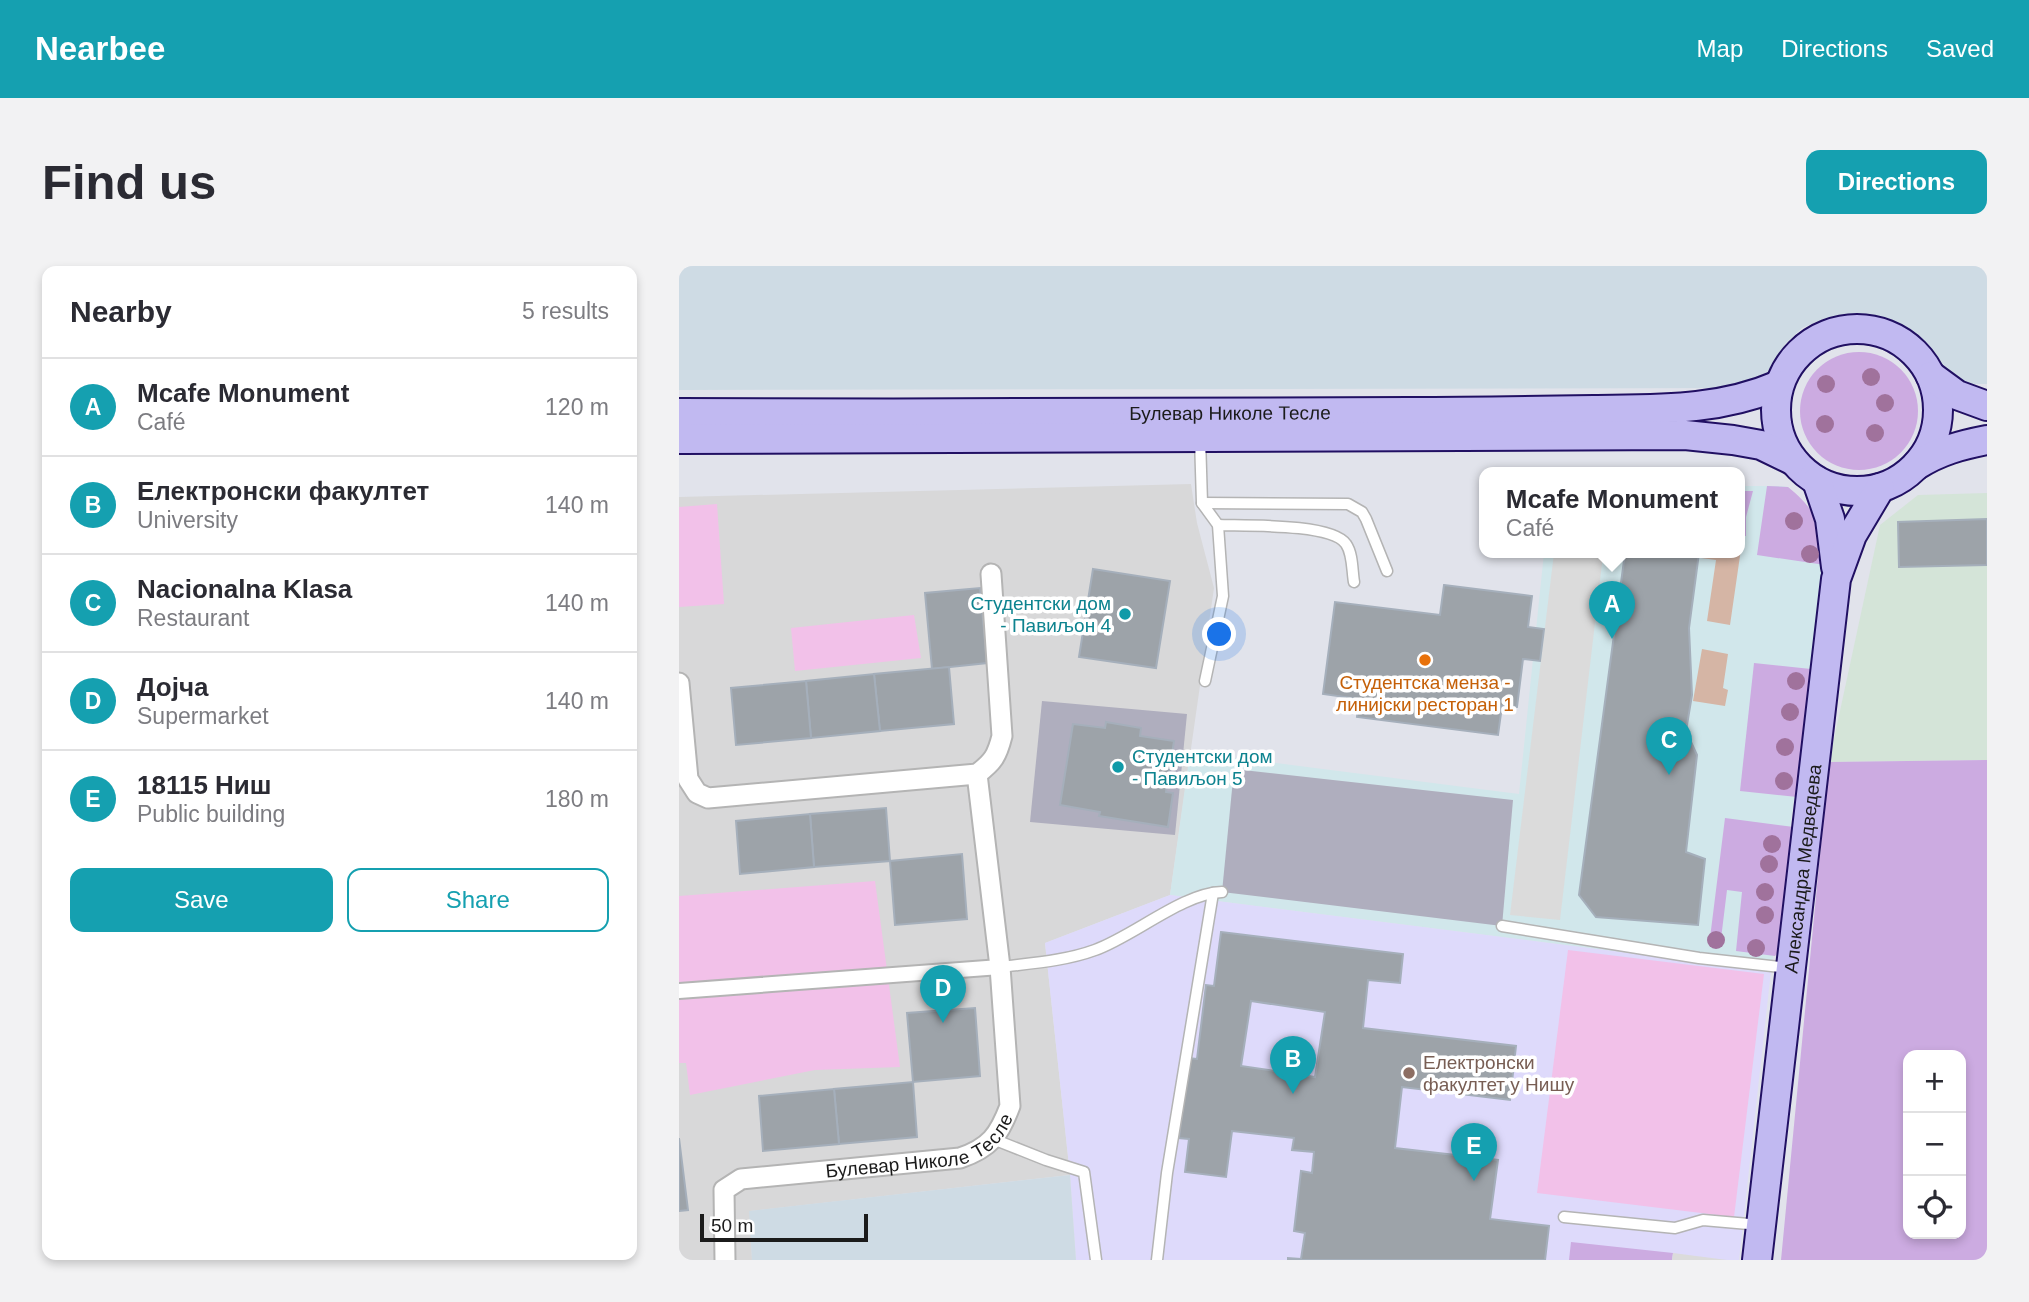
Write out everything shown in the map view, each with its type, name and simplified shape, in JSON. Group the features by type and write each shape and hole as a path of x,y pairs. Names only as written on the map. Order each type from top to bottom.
{"main road":[{"path":"1917,465 1936,430 1938,395 1922,361 1908,346 1873,330 1853,329 1834,332 1816,340 1800,352 1779,385 1776,400 1778,429 1792,460 1817,481 1853,492 1880,488 1900,479 1935,453 1987,440"},
{"path":"1931,376 1957,395 1987,406"},
{"name":"Булевар Николе Тесле","path":"679,413 1007,414 1647,409 1711,406 1779,385"},
{"name":"Булевар Николе Тесле","path":"679,439 1685,435 1761,445 1792,460"},
{"path":"1817,481 1831,519 1836,579"},
{"name":"Александра Медведева","path":"1757,1260 1836,579 1852,535 1880,488"}],"street":[{"path":"679,683 688,779 697,793 708,798 977,774 998,753 1002,736 991,574"},
{"name":"Булевар Николе Тесле","path":"726,1260 724,1190 741,1179 960,1158 977,1152 993,1139 1003,1124 1010,1106 1000,967 977,774"},
{"path":"679,991 1000,967"}],"lane":[{"path":"1200,438 1202,503 1218,525 1223,596 1205,681"},
{"path":"1202,503 1348,504 1362,512 1387,571"},
{"path":"1218,525 1292,527 1331,533 1346,543 1354,582"},
{"path":"1000,967 1062,959 1095,950 1196,897 1217,893 1167,1173 1157,1260"},
{"path":"1502,926 1699,958 1792,968"},
{"path":"993,1139 1084,1172 1096,1260"},
{"path":"1565,1217 1675,1228 1703,1220 1760,1226"}],"shaded area":[{"path":"679,266 1987,266 1987,384 1967,384 1949,374 1923,342 1885,319 1857,316 1823,319 1802,328 1785,344 1765,376 1749,388 679,390"},
{"path":"1859,352 1882,357 1901,369 1913,388 1918,411 1913,434 1901,453 1882,465 1859,470 1836,465 1817,453 1805,434 1800,411 1805,388 1817,369 1836,357"},
{"path":"1191,484 1197,523 1214,588 1170,895 1045,943 1070,1175 750,1211 752,1260 679,1260 679,497"},
{"path":"1745,486 1788,487 1809,508 1825,565 1771,971 1170,895 1190,752 1519,794 1543,558 1745,558"},
{"path":"1767,486 1788,487 1807,505 1819,530 1825,565 1757,555"},
{"path":"1745,491 1753,491 1746,517 1746,536"},
{"path":"1987,493 1987,760 1829,762 1880,525 1918,495"},
{"path":"717,504 724,604 679,607 679,507"},
{"path":"1553,558 1603,558 1560,920 1510,915"},
{"path":"1701,558 1740,558 1730,625 1707,621 1716,560"},
{"path":"914,615 921,658 795,671 791,628"},
{"path":"1702,649 1728,654 1723,688 1728,690 1725,706 1693,701"},
{"path":"1754,663 1811,669 1797,797 1740,791"},
{"path":"1042,701 1187,714 1175,835 1030,822"},
{"path":"1987,760 1987,1260 1781,1260 1829,762"},
{"path":"1234,769 1513,800 1502,926 1222,892"},
{"path":"1725,818 1794,827 1778,952 1775,956 1736,951 1742,892 1727,890 1720,947 1709,946"},
{"path":"875,881 900,1067 815,1070 690,1095 686,1063 679,1063 679,896"},
{"name":"Електронски факултет у Нишу","path":"1170,895 1771,971 1739,1260 1076,1260 1070,1175 1045,943"},
{"path":"1568,950 1764,974 1734,1217 1537,1193"},
{"path":"1070,1175 1076,1260 752,1260 749,1211"},
{"path":"1571,1242 1673,1253 1672,1260 1569,1260"},
{"path":"1673,1253 1727,1260 1672,1260"}],"building":[{"path":"1987,519 1987,565 1899,567 1898,522"},
{"path":"1624,558 1698,558 1689,628 1692,695 1686,731 1697,755 1686,852 1705,859 1698,925 1596,917 1579,895"},
{"name":"Студентски дом - Павиљон 4","path":"1093,569 1170,581 1156,668 1079,657"},
{"name":"Студентска менза - линијски ресторан 1","path":"1444,585 1532,596 1528,627 1544,629 1540,661 1523,659 1517,707 1502,706 1498,735 1357,717 1359,699 1323,694 1335,602 1440,615"},
{"path":"980,588 987,663 932,669 925,593"},
{"path":"949,667 954,724 880,731 874,674"},
{"path":"874,674 880,731 811,738 806,681"},
{"path":"806,681 811,738 736,745 731,688"},
{"name":"Студентски дом - Павиљон 5","path":"1106,722 1141,728 1140,736 1174,741 1166,792 1173,793 1168,827 1099,816 1100,812 1060,805 1073,724 1105,728"},
{"path":"886,808 890,861 814,867 810,814"},
{"path":"810,814 814,867 740,874 736,821"},
{"path":"962,854 967,919 895,925 890,861"},
{"path":"1221,932 1403,954 1400,983 1368,980 1363,1028 1516,1046 1510,1100 1402,1087 1395,1148 1498,1160 1490,1219 1549,1226 1545,1260 1288,1260 1301,1259 1305,1233 1294,1231 1301,1171 1312,1173 1314,1152 1292,1150 1294,1138 1232,1131 1226,1177 1185,1172 1189,1139 1179,1138 1189,1058 1197,1059 1206,985 1214,986","holes":["1251,1001 1325,1012 1315,1077 1241,1066"]},
{"path":"975,1008 980,1076 913,1082 907,1013"},
{"path":"913,1082 917,1137 839,1144 834,1089"},
{"path":"834,1089 839,1144 763,1151 759,1096"},
{"path":"679,1138 688,1210 679,1211"}],"place":[{"name":"Студентски дом - Павиљон 4","path":"1125,614"},
{"name":"Mcafe Monument","path":"1612,639"},
{"name":"Студентска менза - линијски ресторан 1","path":"1425,660"},
{"name":"Студентски дом - Павиљон 5","path":"1118,767"},
{"name":"Nacionalna Klasa","path":"1669,775"},
{"name":"Дојча","path":"943,1023"},
{"name":"Електронски факултет у Нишу","path":"1409,1073"},
{"name":"Електронски факултет","path":"1293,1094"},
{"name":"18115 Ниш","path":"1474,1181"}]}
